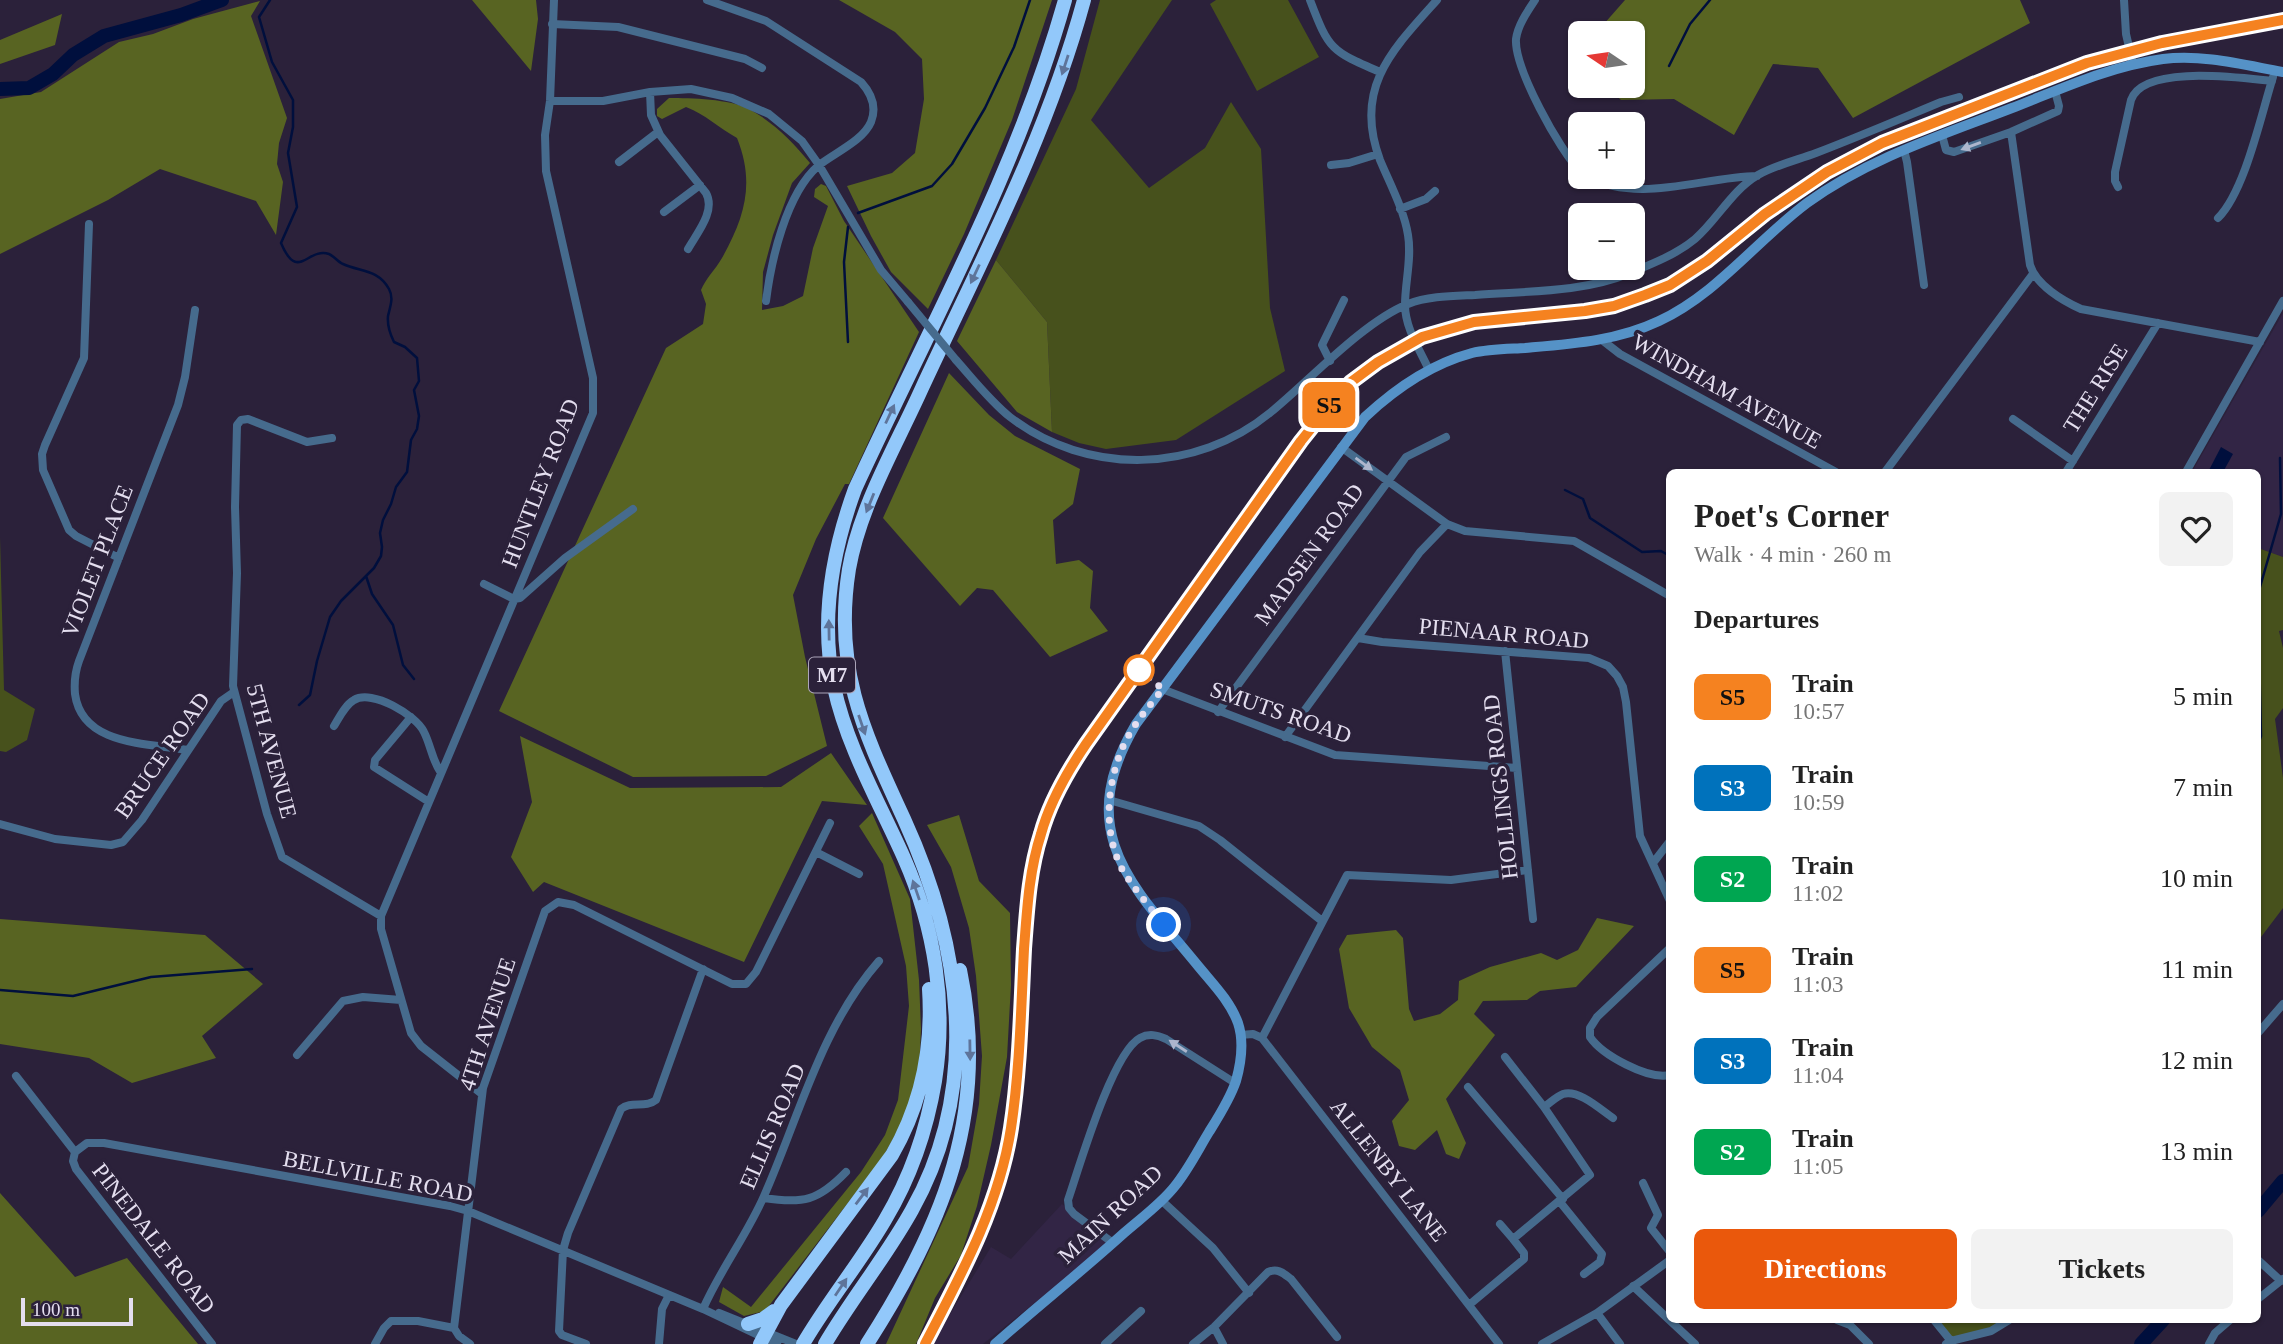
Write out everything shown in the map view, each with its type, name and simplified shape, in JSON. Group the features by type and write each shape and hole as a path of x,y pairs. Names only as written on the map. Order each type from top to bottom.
{"highway":[{"name":"M7","path":"803,1344 886,1220 917,1153 940,1050 940,1012 934,953 925,918 905,860 858,757 839,707 830,652 831,580 840,531 855,489 1013,149 1054,38 1065,0"},
{"name":"M7","path":"825,1344 912,1209 933,1160 949,1104 957,1030 952,969 939,911 925,869 866,738 852,692 844,623 852,554 876,486 1032,151 1064,69 1084,0"},
{"path":"869,1344 920,1251 944,1199 963,1132 969,1091 969,1023 957,953 925,855 905,822"},
{"path":"781,1305 767,1340 750,1337 745,1326 763,1320 781,1305 892,1156 918,1102 930,1041 925,918"}],"main road":[{"name":"MAIN ROAD","path":"995,1344 1175,1187 1226,1105 1236,1083 1241,1055 1238,1024 1228,1003 1148,906 1121,867 1111,835 1109,800 1117,763 1125,742 1341,447 1376,407 1405,384 1429,370 1474,353 1602,340 1658,322 1691,303 1718,282 1776,227 1847,176 1904,150 2094,76 2133,64 2197,58 2277,75"}],"street":[{"name":"HUNTLEY ROAD","path":"381,916 593,413 593,379 546,171 545,135 550,101 554,0"},
{"path":"707,0 766,21 861,82 870,92 873,103 871,123 855,139 819,165 802,186 776,250 766,301"},
{"path":"1310,0 1323,34 1330,44 1348,58 1380,72"},
{"path":"1429,370 1408,326 1405,306 1409,242 1378,154 1373,135 1371,106 1380,72 1395,47 1437,0"},
{"path":"1535,0 1518,30 1517,53 1531,90 1560,147 1568,157"},
{"path":"2124,0 2126,34 2133,64"},
{"path":"552,24 618,27 745,59 762,68"},
{"path":"2118,187 2115,172 2131,100 2136,90 2161,78 2277,75 2239,182 2225,211 2218,218"},
{"path":"550,101 603,101 650,92 691,89 750,104 787,127 803,141 881,270 998,407 1056,444 1087,454 1138,461 1172,459 1202,451 1229,439 1269,414 1380,320 1405,306 1434,299 1587,285 1629,274 1676,252 1695,239 1756,176 1959,97"},
{"path":"1942,135 1946,150 1954,152 2011,132 2057,111 2059,106 2055,91"},
{"path":"650,92 651,115 658,132 709,197 709,208 688,249"},
{"path":"619,162 658,132"},
{"path":"2011,132 2033,274 2064,300 2081,309 2260,342"},
{"path":"1904,150 1924,285"},
{"path":"1331,165 1349,163 1378,154"},
{"path":"1645,188 1731,176 1756,176"},
{"path":"664,212 700,185"},
{"path":"1399,209 1426,199 1436,191"},
{"path":"89,225 84,358 42,454 43,470 69,530 119,558"},
{"path":"1887,469 2033,274"},
{"path":"1330,361 1322,345 1344,300"},
{"path":"2188,469 2283,301"},
{"name":"VIOLET PLACE","path":"188,750 107,735 88,723 78,708 75,688 77,668 178,405 195,310"},
{"name":"THE RISE","path":"2068,469 2158,323"},
{"name":"WINDHAM AVENUE","path":"1602,340 1620,354 1830,469"},
{"name":"5TH AVENUE","path":"332,438 307,442 248,419 241,420 237,425 234,692 263,802 280,854 293,865 381,916"},
{"path":"2013,419 2073,461"},
{"name":"MADSEN ROAD","path":"1218,712 1387,481 1412,452 1446,437"},
{"path":"1341,447 1447,524 1465,531 1574,541 1666,594"},
{"path":"1815,469 1819,463"},
{"path":"484,584 514,598 520,598 565,558 633,509"},
{"path":"1285,737 1420,552 1447,524"},
{"name":"PIENAAR ROAD","path":"1358,638 1578,655 1608,666 1618,676 1626,702 1640,836 1666,892"},
{"name":"HOLLINGS ROAD","path":"1504,651 1533,919"},
{"name":"SMUTS ROAD","path":"1163,689 1218,712 1342,756 1517,768"},
{"name":"BRUCE ROAD","path":"0,824 55,839 111,845 120,843 133,832 221,701 234,692"},
{"path":"334,726 350,702 366,696 377,699 411,717 424,731 434,762 441,773"},
{"path":"411,717 375,760 374,767 429,802"},
{"path":"1109,800 1199,826 1322,921"},
{"path":"586,1344 560,1333 563,1250 621,1109 627,1105 651,1104 657,1097 703,970 734,985 743,985 750,981 830,823"},
{"path":"1654,863 1666,846"},
{"path":"816,852 859,874"},
{"path":"1240,1035 1253,1034 1262,1038 1347,875 1451,880 1528,870"},
{"name":"4TH AVENUE","path":"454,1328 487,1071 545,911 552,904 564,902 574,905 703,970"},
{"path":"381,916 381,929 401,1000 409,1026 419,1044 482,1094"},
{"path":"1666,952 1597,1017 1590,1028 1590,1037 1600,1048 1646,1074 1666,1076"},
{"name":"ELLIS ROAD","path":"703,1309 712,1288 764,1198 841,1013 879,961"},
{"path":"297,1055 343,1001 363,996 401,1000"},
{"path":"2261,1030 2283,1004"},
{"path":"1113,1243 1069,1208 1069,1200 1106,1090 1130,1047 1138,1038 1155,1035 1166,1039 1236,1083"},
{"name":"ALLENBY LANE","path":"1262,1038 1499,1344"},
{"path":"1505,1057 1545,1107 1590,1172 1588,1179 1513,1239"},
{"name":"PINEDALE ROAD","path":"16,1076 75,1152 73,1161 76,1169 212,1344"},
{"path":"1468,1087 1602,1254 1600,1262 1584,1273"},
{"path":"1545,1107 1561,1094 1568,1093 1584,1099 1613,1118"},
{"name":"BELLVILLE ROAD","path":"75,1152 81,1145 90,1143 118,1145 438,1203 468,1211 745,1326"},
{"path":"764,1198 787,1201 808,1199 830,1189 846,1172"},
{"path":"1643,1183 1658,1215 1651,1228 1666,1247"},
{"path":"1161,1200 1213,1248 1249,1293"},
{"path":"1469,1305 1523,1262 1524,1253 1500,1224"},
{"path":"2261,1262 2282,1280 2261,1296"},
{"path":"1542,1344 1597,1313 1666,1263"},
{"path":"1193,1344 1273,1270 1282,1272 1291,1279 1337,1337"},
{"path":"1633,1286 1666,1317"},
{"path":"659,1344 662,1309 669,1295"},
{"path":"1105,1344 1142,1311"},
{"path":"1597,1313 1620,1344"},
{"path":"375,1344 391,1321 418,1321 454,1328 458,1336 470,1344"},
{"path":"1673,1323 1695,1344"},
{"path":"1845,1323 1869,1344"},
{"path":"1936,1323 1949,1342 1991,1331 2004,1323"},
{"path":"2209,1344 2215,1333 2227,1323"},
{"path":"1214,1327 1223,1344"},
{"path":"767,1340 796,1344"}],"shaded area":[{"path":"2283,313 2283,557 2261,549 2261,469 2194,469"},
{"path":"2221,447 2233,454 2225,469 2210,469"},
{"path":"1062,1204 1109,1244 983,1344 932,1344 991,1247 1011,1259"}],"green space":[{"path":"472,0 536,0 538,19 531,71"},
{"path":"839,0 1052,0 1012,120 964,234 928,309 891,272 847,186 892,173 915,153 924,99 922,59 895,32"},
{"path":"1100,0 1172,0 1091,120 1149,188 1205,148 1231,102 1261,149 1270,308 1285,371 1176,440 1106,449 1079,443 1052,432 1047,322 996,260 1076,89"},
{"path":"1216,0 1288,0 1319,57 1257,91 1210,4"},
{"path":"1625,0 2020,0 2030,23 1853,118 1818,68 1773,64 1734,135 1674,99 1621,100 1619,98 1645,98 1645,21 1607,21"},
{"path":"260,1 251,16 287,118 279,143 277,164 283,182 276,235 256,201 160,169 108,200 0,254 0,99 41,92 119,42"},
{"path":"62,14 55,45 0,64 0,40"},
{"path":"669,98 721,101 749,109 782,133 810,163 792,183 773,235 763,272 762,310 783,306 803,296 813,248 828,206 814,197 815,189 821,184 826,186 844,221 919,332 849,484 845,484 816,539 793,595 827,746 766,776 633,777 499,711 666,348 703,324 706,304 701,290 722,258 742,214 746,185 737,138 686,107 662,119 657,116 657,109"},
{"path":"996,260 1047,322 1052,432 1017,412 957,341"},
{"path":"949,373 989,415 1015,436 1080,469 1073,504 1053,520 1056,564 1079,560 1093,571 1090,608 1108,631 1050,657 993,590 977,588 960,606 883,518"},
{"path":"0,537 4,690 35,709 27,740 6,752 0,751"},
{"path":"2261,549 2283,557 2283,630 2279,631 2283,648 2283,708 2275,719 2283,778 2283,908 2261,937"},
{"path":"520,736 630,788 781,787 831,753 867,805 822,801 744,962 544,882 533,892 511,857 532,802"},
{"path":"872,813 910,899 919,980 919,1073 906,1115 883,1157 765,1311 744,1316 719,1302 723,1287 751,1307 861,1172 885,1135 898,1100 909,1006 906,966 883,864 859,826"},
{"path":"959,815 979,881 1010,913 1011,985 1007,1057 977,1206 961,1255 935,1298 916,1344 886,1344 968,1167 979,1104 982,1056 976,976 969,928 951,867 927,825"},
{"path":"1597,918 1634,926 1576,987 1540,991 1527,1000 1483,1001 1474,1014 1495,1035 1446,1099 1466,1143 1459,1159 1446,1154 1437,1130 1415,1150 1399,1146 1392,1121 1409,1100 1400,1070 1372,1047 1349,1008 1339,949 1347,935 1396,930 1403,938 1409,1009 1414,1021 1440,1014 1458,1000 1459,981 1490,967 1541,953 1557,960 1578,950"},
{"path":"0,919 205,935 263,984 202,1036 216,1058 132,1083 89,1058 0,1044"},
{"path":"0,1193 75,1277 127,1258 198,1344 0,1344"},
{"path":"1937,1323 1998,1323 1992,1328 1951,1338"}],"waterway":[{"path":"0,89 29,88 53,74 73,55 104,36 181,15 222,0"},
{"path":"270,0 259,17 272,62 293,100 293,127 288,153 297,207 281,243 293,261 303,261 321,253 329,254 349,267 380,278 391,296 388,320 390,333 394,342 405,347 417,358 419,381 414,390 419,416 417,429 411,440 407,472 396,487 383,520 380,533 381,556 374,568 341,601 330,617 310,695 299,705"},
{"path":"858,213 932,186 952,164 985,108 1014,47 1030,0"},
{"path":"1669,66 1690,24 1710,0"},
{"path":"848,227 844,262 848,342"},
{"path":"2261,584 2281,514 2280,458"},
{"path":"1565,490 1583,499 1590,518 1642,552 1661,551 1666,554"},
{"path":"366,576 372,594 393,625 403,665 414,679"},
{"path":"0,990 73,996 151,977 252,969"},
{"path":"2261,1207 2283,1181"},
{"path":"2141,1344 2160,1323"}],"railway":[{"path":"925,1344 977,1239 1005,1157 1016,1084 1029,891 1037,848 1055,798 1086,744 1301,441 1351,382 1394,351 1421,337 1474,322 1614,306 1670,285 1707,262 1765,214 1827,172 1882,143 2087,63 2162,42 2283,20"}],"train":[{"name":"S5","path":"925,1344 983,1227 1005,1154 1015,1096 1028,893 1040,834 1051,805 1070,766 1301,441 1351,382 1408,344 1438,331 1474,322 1602,308 1625,303 1670,285 1689,274 1765,214 1827,172 1904,134 2087,63 2129,50 2283,20"}],"route":[{"path":"1139,670 1163,689 1125,742 1117,763 1109,800 1110,824 1113,845 1121,867 1164,925"}]}
